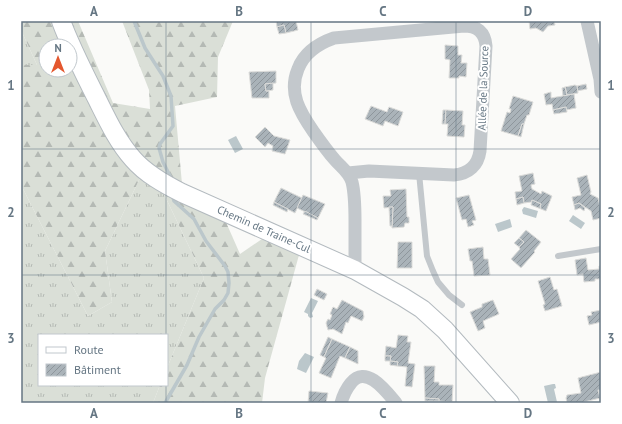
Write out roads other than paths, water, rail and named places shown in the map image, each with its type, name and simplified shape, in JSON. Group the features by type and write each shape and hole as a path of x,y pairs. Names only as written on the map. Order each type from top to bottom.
{"street":[{"name":"Chemin de Traine-Cul","path":"61,21 74,52 114,132 133,159 143,169 160,181 182,193 355,270 403,297 434,319 510,403"},
{"path":"587,21 600,78 601,92"},
{"name":"Allée de la Source","path":"348,173 368,171 454,175 461,174 471,169 478,159 480,151 486,46 481,32 471,26 464,26 334,38 319,44 304,57 298,68 294,80 294,93 302,115 324,146 348,173 352,181 355,205 355,270"},
{"path":"341,403 348,386 354,379 360,376 367,377 377,382 396,403"}],"lane":[{"path":"418,174 427,256 438,282 448,295 462,305"},
{"path":"558,256 601,249"}],"waterway":[{"path":"134,21 145,48 163,76 171,96 173,126 160,144 159,148 163,162 172,180"},
{"path":"165,403 187,365 199,337 215,309 224,300 228,293 229,283 228,272 225,266 206,241 194,219 174,201 172,194"}]}
